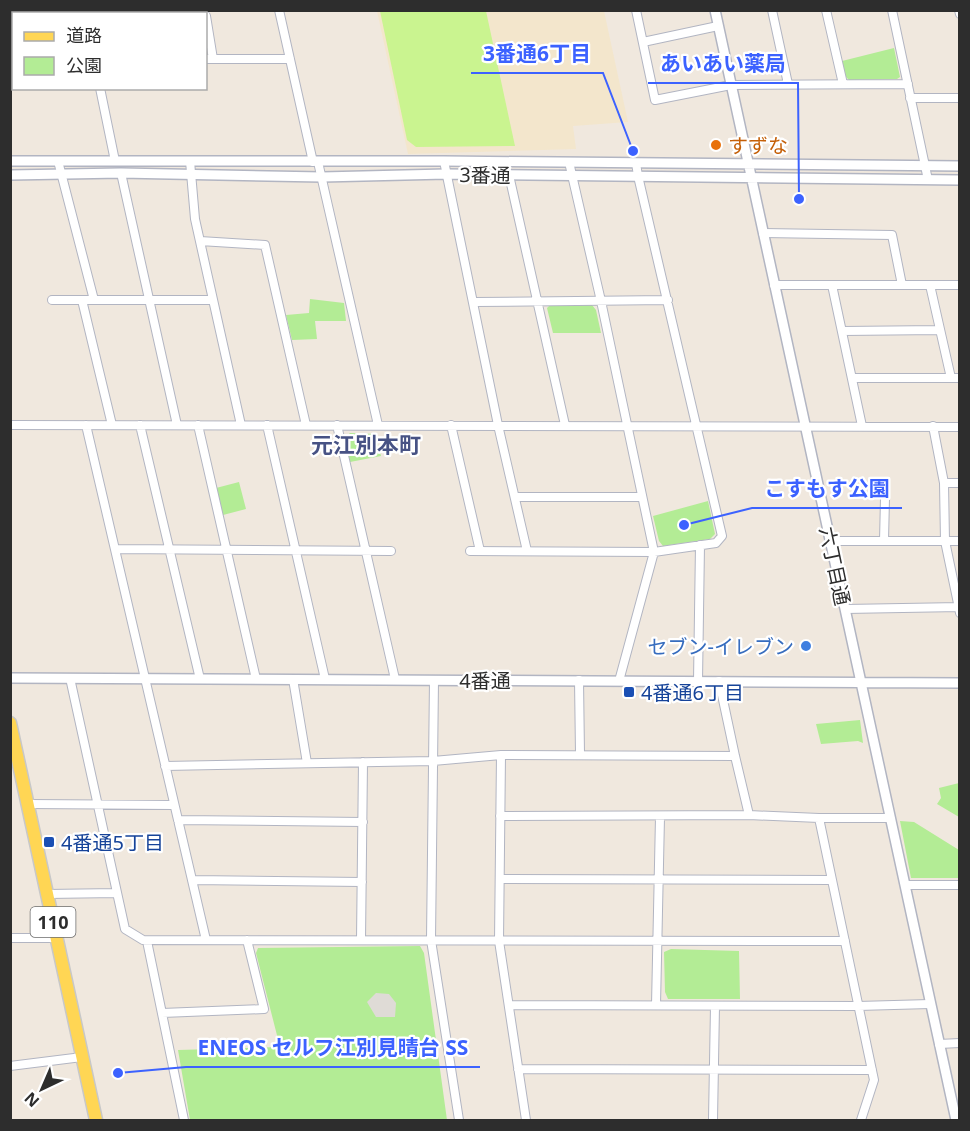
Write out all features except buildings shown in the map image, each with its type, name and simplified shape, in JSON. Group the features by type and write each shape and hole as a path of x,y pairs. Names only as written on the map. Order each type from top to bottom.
{"main road":[{"name":"110","path":"10,723 96,1120"}],"street":[{"path":"279,10 315,162 322,177 378,425"},
{"path":"636,10 655,100 730,84 908,84"},
{"name":"六丁目通","path":"715,10 956,1120"},
{"path":"772,10 788,84"},
{"path":"826,10 843,84"},
{"path":"892,10 928,180"},
{"path":"643,42 718,26"},
{"path":"207,36 209,59 290,59"},
{"path":"100,90 115,161"},
{"path":"910,98 960,98"},
{"name":"3番通","path":"10,161 444,161 960,166"},
{"path":"57,161 94,300"},
{"path":"190,161 195,219 241,425"},
{"path":"444,161 498,425 528,551"},
{"path":"569,162 654,552 619,681"},
{"path":"470,550 654,552 716,543 722,536 636,163"},
{"path":"121,173 177,425"},
{"name":"3番通","path":"10,175 121,173 322,177 446,174 960,180"},
{"path":"509,175 565,425"},
{"path":"763,233 892,235 902,285"},
{"path":"200,241 265,244 306,425"},
{"path":"774,285 960,285"},
{"path":"832,285 862,426"},
{"path":"852,378 955,378 940,330 930,285"},
{"path":"51,300 213,300"},
{"path":"82,300 112,425"},
{"path":"474,302 668,300"},
{"path":"842,331 940,330"},
{"path":"10,425 960,426"},
{"path":"86,425 206,940"},
{"path":"140,425 200,679"},
{"path":"198,425 256,679"},
{"path":"267,425 325,679"},
{"path":"337,425 395,680"},
{"path":"451,425 480,550"},
{"path":"844,609 959,609 945,541 944,483 933,426"},
{"path":"944,483 960,483"},
{"path":"515,496 642,497"},
{"path":"884,541 885,498"},
{"path":"830,541 960,542"},
{"path":"698,681 700,545"},
{"path":"115,549 391,551"},
{"name":"4番通","path":"10,678 960,683"},
{"path":"70,678 125,928 143,940 845,941"},
{"path":"293,679 307,763"},
{"path":"434,680 431,940 459,1120"},
{"path":"579,680 580,754"},
{"path":"719,681 749,816"},
{"path":"165,766 433,761 501,755 735,756"},
{"path":"501,755 499,941 526,1120"},
{"path":"361,940 363,762"},
{"path":"28,804 174,805"},
{"path":"500,816 890,818"},
{"path":"656,1005 660,817"},
{"path":"819,818 874,1080 861,1120"},
{"path":"178,820 363,822"},
{"path":"500,879 832,880"},
{"path":"192,880 362,882"},
{"path":"905,885 960,885"},
{"path":"47,894 117,893"},
{"path":"10,938 57,938"},
{"path":"147,940 184,1120"},
{"path":"162,1013 264,1009 247,940"},
{"path":"508,1005 858,1006 930,1004"},
{"path":"713,1120 715,1006"},
{"path":"939,1044 960,1043"},
{"path":"10,1066 82,1057"},
{"path":"518,1069 872,1070"}],"shaded area":[{"path":"377,11 604,11 628,122 573,126 576,149 408,154"},
{"path":"376,993 389,994 396,1003 395,1017 376,1017 367,1002"}],"green space":[{"path":"380,11 486,11 515,146 416,147 407,140"},
{"path":"894,48 900,77 897,79 849,80 845,76 842,61"},
{"path":"310,299 344,303 346,321 315,321 317,339 292,340 286,315 309,313"},
{"path":"550,305 592,305 596,310 601,333 553,333 547,308"},
{"path":"350,433 375,434 381,456 350,462 344,439"},
{"path":"239,482 246,509 223,515 216,488"},
{"path":"708,501 715,534 710,539 663,546 659,541 653,516"},
{"path":"860,720 863,743 858,741 821,744 816,724"},
{"path":"960,783 959,817 937,804 941,798 939,788"},
{"path":"900,821 914,822 959,850 959,878 911,878"},
{"path":"420,946 424,953 447,1120 190,1120 178,1050 280,1047 256,953 258,948"},
{"path":"671,949 739,951 740,999 668,999 665,992 664,952"}],"place":[{"name":"すずな","path":"716,145"},
{"name":"3番通6丁目","path":"633,151"},
{"name":"あいあい薬局","path":"799,199"},
{"name":"こすもす公園","path":"684,525"},
{"name":"セブン-イレブン","path":"806,646"},
{"name":"4番通6丁目","path":"629,692"},
{"name":"4番通5丁目","path":"49,842"},
{"name":"ENEOS セルフ江別見晴台 SS","path":"118,1073"}],"district":[{"name":"元江別本町","path":"366,444"}]}
